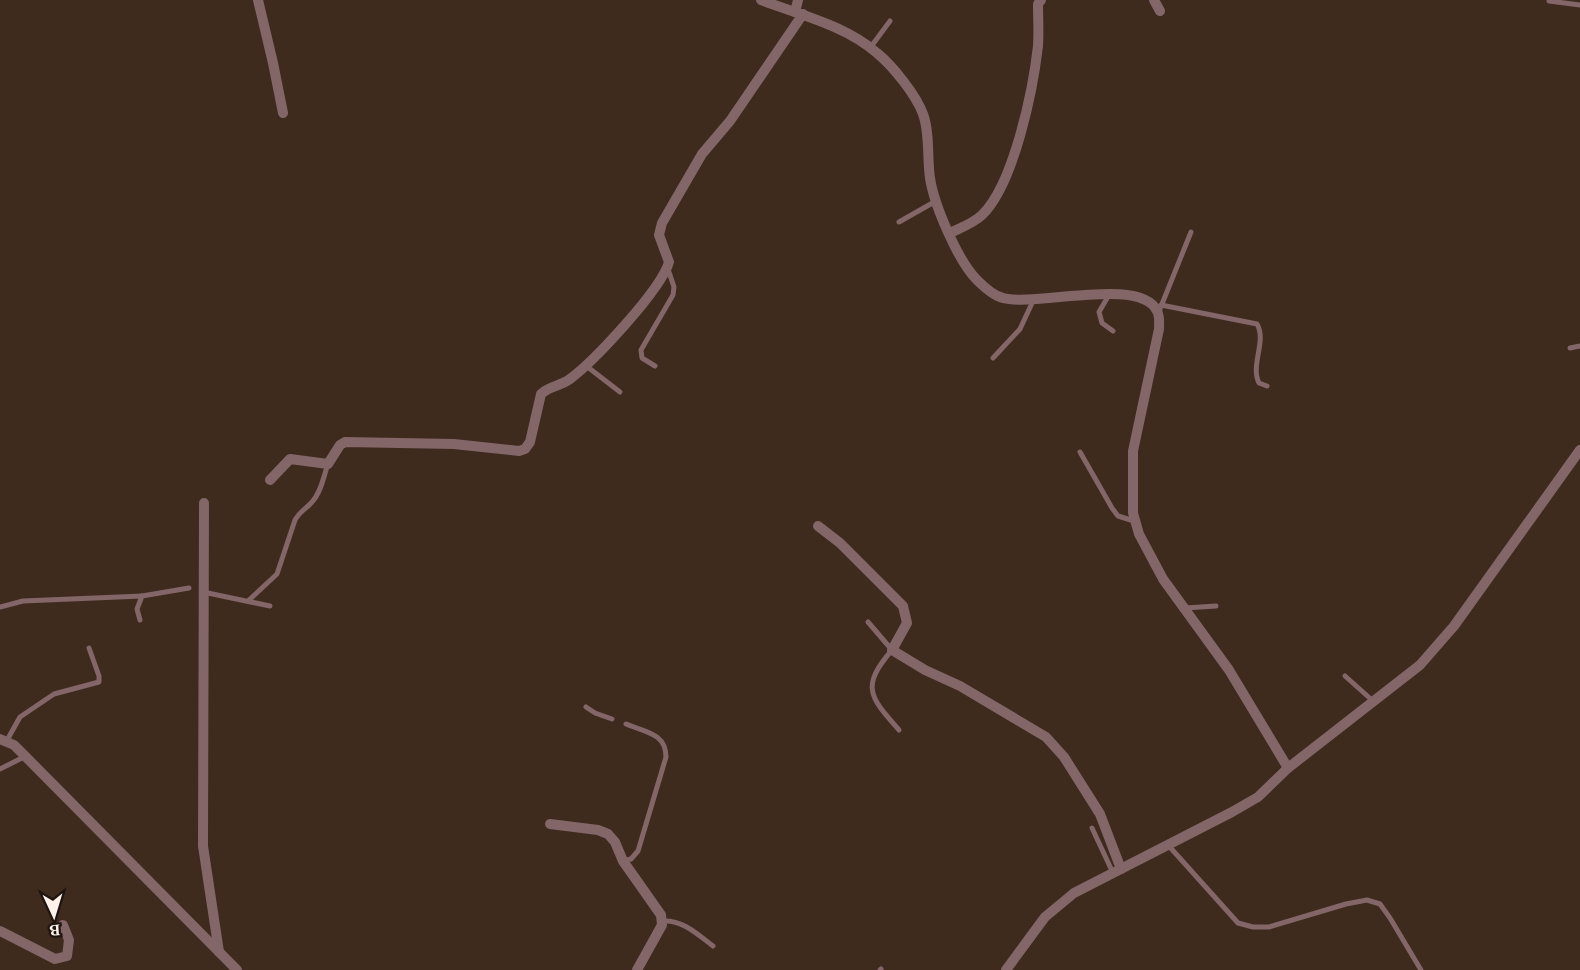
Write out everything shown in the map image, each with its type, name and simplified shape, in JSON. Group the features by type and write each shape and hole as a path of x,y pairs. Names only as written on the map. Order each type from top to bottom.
{"street":[{"path":"258,0 283,113"},
{"path":"761,0 799,13 858,39 878,53 915,97 924,117 931,180 936,201 967,270 982,285 1002,298 1034,301 1091,293 1110,293 1149,302 1160,309 1159,329 1133,451 1135,521 1139,534 1163,579 1230,670 1288,768"},
{"path":"270,480 290,459 328,464 340,445 345,442 454,444 522,450 528,446 541,394 570,379 609,342 654,291 667,267 668,257 659,235 663,223 702,154 729,120 799,13 798,0"},
{"path":"950,233 980,217 988,209 1010,165 1027,112 1038,46 1038,4 1041,0"},
{"path":"1154,0 1160,10"},
{"path":"1006,970 1045,917 1074,893 1232,813 1258,797 1288,768 1420,665 1454,626 1580,450"},
{"path":"204,503 201,588 203,846 219,952"},
{"path":"818,526 840,543 903,606 908,623 892,650 925,670 960,686 1046,737 1064,757 1100,814 1117,871"},
{"path":"3,740 26,756 237,970"},
{"path":"550,824 598,830 608,834 615,842 623,861 661,915 663,921 637,970"},
{"path":"0,931 55,959 67,956 69,947 63,925"}],"lane":[{"path":"1549,1 1580,5"},
{"path":"870,48 890,21"},
{"path":"899,222 936,201"},
{"path":"1191,232 1160,309 1257,324 1260,335 1256,376 1259,382 1267,386"},
{"path":"655,366 642,358 641,350 673,295 674,287 667,267"},
{"path":"1110,293 1099,312 1102,322 1113,331"},
{"path":"993,358 1020,329 1034,301"},
{"path":"1570,348 1580,346"},
{"path":"585,365 620,392"},
{"path":"1080,452 1118,516 1135,521"},
{"path":"248,601 277,574 295,520 315,497 328,464"},
{"path":"0,607 23,601 142,596 189,588"},
{"path":"201,588 270,606"},
{"path":"140,620 137,609 142,596"},
{"path":"1183,608 1216,606"},
{"path":"868,622 892,650 874,674 871,688 878,706 899,730"},
{"path":"3,740 20,717 54,694 99,682 89,648"},
{"path":"1345,676 1373,702"},
{"path":"586,707 612,719"},
{"path":"623,861 631,859 638,851 666,758 662,740 626,724"},
{"path":"0,769 26,756"},
{"path":"1092,828 1117,871"},
{"path":"1168,845 1238,923 1253,927 1269,927 1346,904 1366,900 1380,904 1420,970"},
{"path":"663,921 674,921 684,925 713,946"}]}
